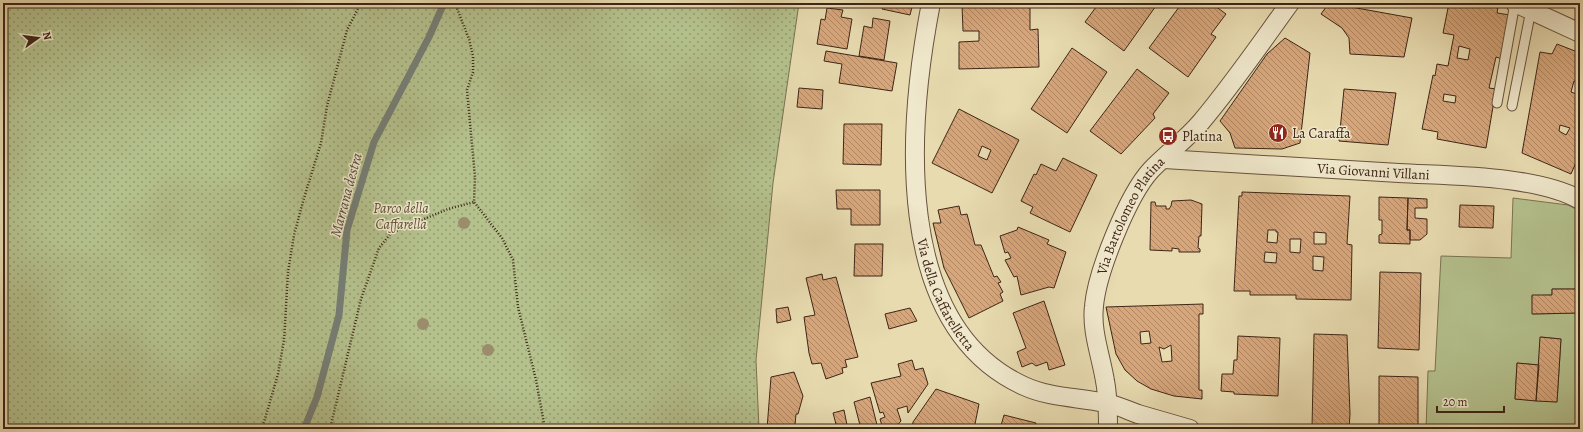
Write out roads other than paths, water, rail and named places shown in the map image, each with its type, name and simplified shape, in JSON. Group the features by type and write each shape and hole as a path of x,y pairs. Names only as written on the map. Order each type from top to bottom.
{"street":[{"name":"Via della Caffarelletta","path":"931,3 916,119 915,176 924,248 930,274 937,293 965,340 984,359 1010,378 1024,386 1058,397 1107,403 1190,429"},
{"name":"Via Bartolomeo Platina","path":"1108,429 1106,383 1094,326 1095,298 1107,256 1129,204 1144,179 1201,123 1290,3"},
{"path":"1523,7 1580,33"},
{"name":"Via Giovanni Villani","path":"1164,158 1483,178 1544,187 1580,200"}],"lane":[{"path":"1497,103 1523,7"},
{"path":"1512,106 1523,7"}],"waterway":[{"name":"Marrana destra","path":"304,429 317,397 339,315 347,230 374,142 429,37 444,3"}],"place":[{"name":"La Caraffa","path":"1278,133"},
{"name":"Platina","path":"1168,136"}],"park label":[{"name":"Parco della Caffarella","path":"401,216"}]}
